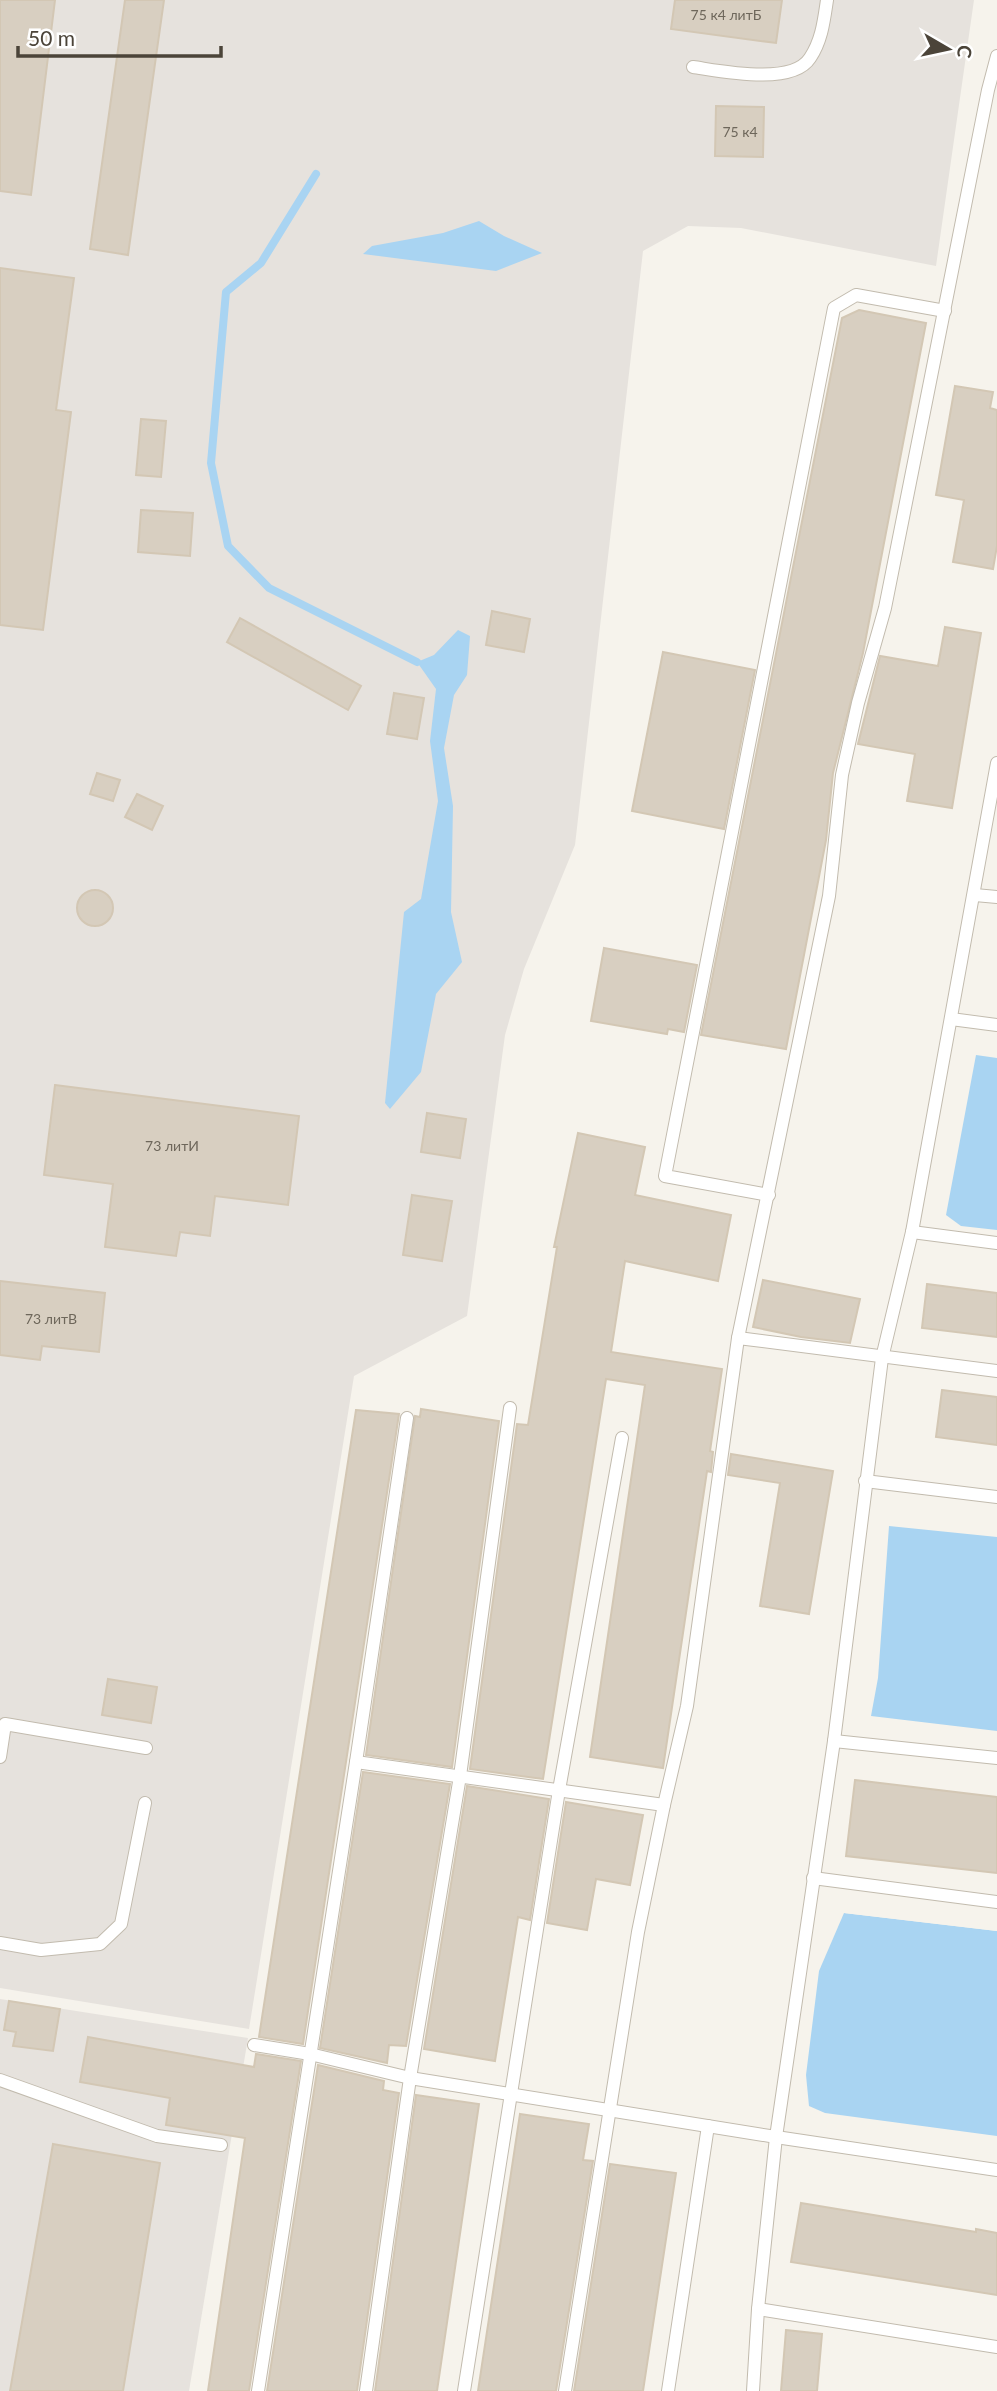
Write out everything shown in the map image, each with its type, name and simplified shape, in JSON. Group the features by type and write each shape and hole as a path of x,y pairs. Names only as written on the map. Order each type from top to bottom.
{"lane":[{"path":"693,68 755,75 785,73 809,61 822,34 827,0"},
{"path":"565,2391 638,1932 663,1805 687,1706 738,1338 829,897 842,775 884,608 997,56"},
{"path":"769,1195 665,1176 834,308 856,295 945,311"},
{"path":"753,2391 758,2309 776,2137 834,1741 882,1358 912,1232 997,763"},
{"path":"975,895 997,897"},
{"path":"951,1019 997,1024"},
{"path":"912,1232 997,1243"},
{"path":"738,1338 997,1371"},
{"path":"366,2391 410,2078 460,1776 510,1408"},
{"path":"258,2391 407,1418"},
{"path":"464,2391 559,1790 622,1438"},
{"path":"865,1481 997,1497"},
{"path":"0,1757 5,1724 146,1748"},
{"path":"834,1741 997,1758"},
{"path":"356,1762 663,1805"},
{"path":"0,1943 41,1950 100,1944 121,1924 145,1803"},
{"path":"813,1878 997,1902"},
{"path":"254,2045 310,2054 410,2078 997,2170"},
{"path":"1,2085 156,2136 221,2145"},
{"path":"668,2391 708,2126"},
{"path":"758,2309 997,2347"}],"shaded area":[{"path":"0,0 974,0 936,266 741,228 688,226 643,251 575,845 524,969 505,1035 467,1316 354,1376 249,2029 0,1988"},
{"path":"0,1999 248,2038 189,2391 0,2391"}],"water":[{"path":"479,221 542,253 496,271 363,254 372,246 443,233"},
{"path":"458,630 470,636 467,675 454,695 444,748 453,806 451,912 462,962 436,994 421,1072 390,1109 385,1103 404,912 421,899 438,801 430,741 436,689 417,662 434,655"},
{"path":"976,1055 997,1058 997,1230 961,1226 946,1215"},
{"path":"889,1526 997,1537 997,1731 871,1716 878,1678"},
{"path":"844,1913 997,1931 997,2136 825,2113 809,2106 806,2075 819,1971"}],"pier":[{"path":"844,1909 997,1927 997,1931 844,1913"}],"building":[{"path":"0,0 55,0 31,195 0,191"},
{"path":"125,0 164,0 128,255 90,249"},
{"path":"675,0 782,0 776,43 671,29"},
{"path":"716,106 764,107 763,157 715,156"},
{"path":"0,268 74,278 56,410 71,412 43,630 0,625"},
{"path":"859,310 926,323 863,653 833,773 826,840 786,1049 701,1035 842,318"},
{"path":"955,386 993,392 990,408 997,410 997,546 993,569 953,562 964,500 936,495"},
{"path":"141,419 166,421 161,477 136,475"},
{"path":"141,510 193,513 190,556 138,552"},
{"path":"492,611 530,619 524,652 486,645"},
{"path":"240,618 361,686 348,710 227,642"},
{"path":"945,627 981,633 952,808 907,801 915,754 858,744 880,656 938,666"},
{"path":"663,652 755,670 724,829 632,811"},
{"path":"394,693 424,698 417,739 387,734"},
{"path":"97,773 120,780 113,801 90,794"},
{"path":"137,794 163,806 152,830 125,817"},
{"path":"95,890 108,895 113,908 108,921 95,926 82,921 77,908 82,895"},
{"path":"604,948 697,965 684,1032 668,1029 667,1034 591,1021"},
{"path":"55,1085 299,1116 288,1205 215,1196 210,1236 180,1232 176,1256 105,1247 113,1184 44,1175"},
{"path":"427,1113 466,1119 460,1158 421,1152"},
{"path":"578,1133 645,1147 635,1195 731,1215 718,1281 625,1261 611,1352 722,1369 710,1451 713,1452 711,1472 707,1471 663,1768 590,1757 645,1385 606,1379 543,1779 470,1769 517,1424 528,1425 557,1247 554,1247"},
{"path":"412,1195 452,1201 442,1261 403,1255"},
{"path":"763,1280 860,1299 850,1343 753,1327"},
{"path":"0,1281 105,1293 99,1352 42,1346 40,1360 0,1355"},
{"path":"927,1284 997,1293 997,1337 922,1328"},
{"path":"942,1390 997,1397 997,1445 936,1437"},
{"path":"421,1409 499,1421 452,1767 366,1755 415,1416 420,1417"},
{"path":"356,1410 399,1414 303,2044 259,2037"},
{"path":"731,1454 833,1471 809,1614 760,1606 780,1483 728,1475"},
{"path":"108,1679 157,1687 151,1723 102,1715"},
{"path":"363,1772 450,1784 406,2046 389,2045 387,2063 320,2048"},
{"path":"855,1780 997,1797 997,1873 846,1856"},
{"path":"467,1786 549,1799 530,1920 518,1917 495,2061 424,2049"},
{"path":"566,1802 643,1815 630,1885 596,1879 587,1930 547,1923"},
{"path":"9,2001 60,2009 53,2051 13,2046 16,2032 4,2030"},
{"path":"88,2037 254,2067 256,2054 301,2061 249,2391 208,2391 245,2138 166,2125 170,2098 80,2082"},
{"path":"318,2065 384,2081 383,2090 399,2093 357,2391 267,2391"},
{"path":"416,2095 479,2104 437,2391 375,2391"},
{"path":"520,2114 589,2124 583,2160 593,2161 556,2391 478,2391"},
{"path":"53,2144 160,2163 123,2391 10,2391"},
{"path":"610,2164 676,2173 643,2391 574,2391"},
{"path":"801,2203 976,2232 976,2229 997,2233 997,2295 791,2262"},
{"path":"786,2330 822,2334 817,2391 781,2391"}],"waterway":[{"path":"316,174 261,263 226,292 211,463 228,546 269,588 417,662"}]}
